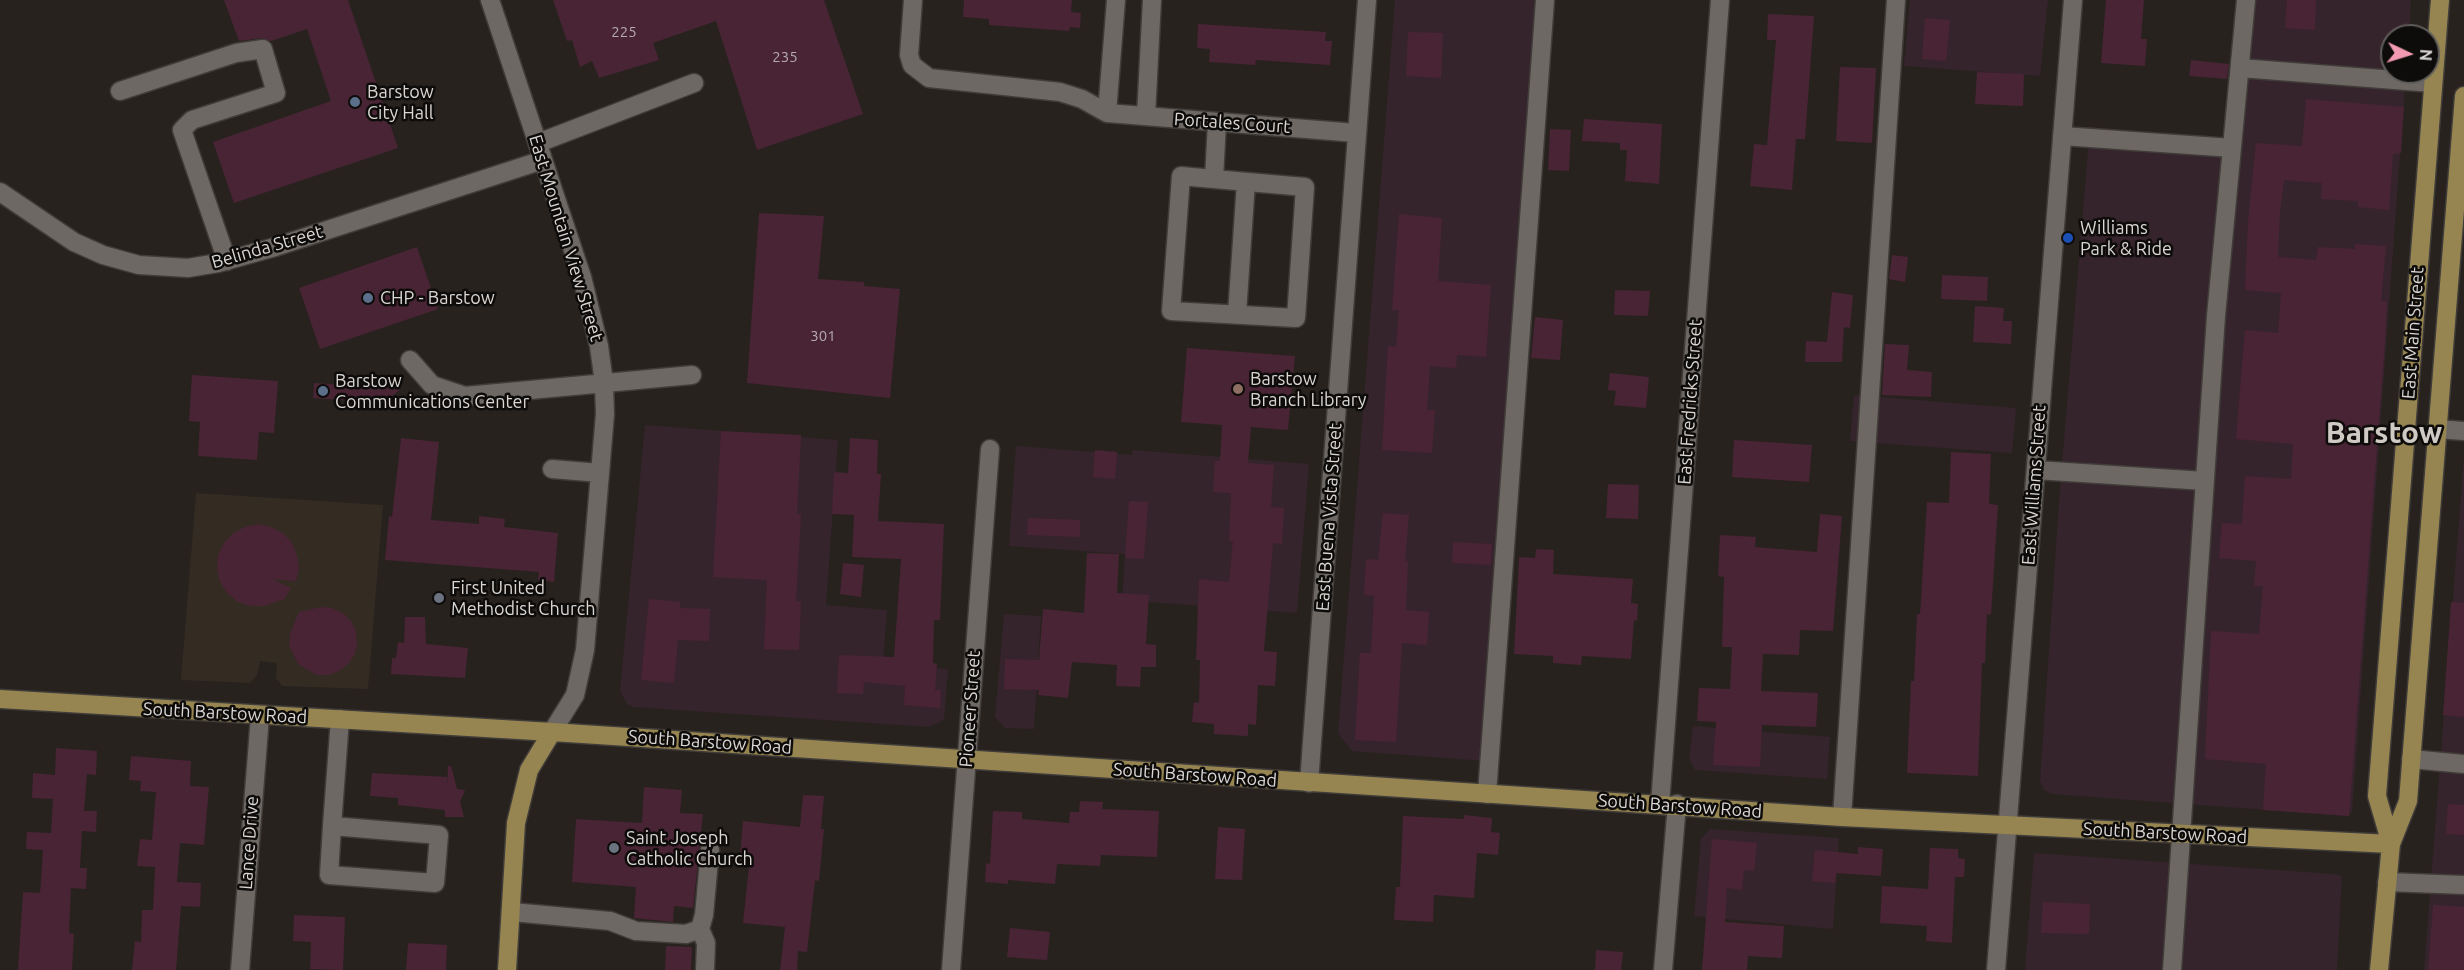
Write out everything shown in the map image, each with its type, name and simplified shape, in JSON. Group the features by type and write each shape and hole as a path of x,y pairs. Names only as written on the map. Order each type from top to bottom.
{"main road":[{"name":"East Main Street","path":"2438,24 2440,0"},
{"name":"East Main Street","path":"2391,844 2377,796 2433,84"},
{"name":"East Main Street","path":"2379,970 2391,844 2408,801 2464,96"},
{"name":"South Barstow Road","path":"0,699 552,732 1842,817 2391,844"},
{"name":"East Mountain View Street","path":"507,970 516,823 529,770 552,732"}],"street":[{"name":"East Mountain View Street","path":"490,0 582,278 599,346 604,383 605,414 585,650 575,695 552,732"},
{"path":"913,0 909,55 912,65 929,78 1060,92 1082,99 1107,113 1116,0"},
{"path":"1146,116 1152,0"},
{"name":"East Buena Vista Street","path":"1310,783 1367,0"},
{"path":"1487,794 1545,0"},
{"name":"East Fredricks Street","path":"1663,970 1668,804 1720,0"},
{"path":"1842,817 1896,0"},
{"name":"East Williams Street","path":"1996,970 2073,0"},
{"path":"2172,970 2216,316 2246,0"},
{"path":"120,91 236,53 263,49 276,93 192,120 182,130 227,261"},
{"path":"2240,68 2380,78"},
{"name":"Belinda Street","path":"0,192 74,242 103,255 139,265 188,268 227,261 274,248 540,152 694,83"},
{"name":"Portales Court","path":"1107,113 1356,133"},
{"path":"1214,179 1217,122"},
{"path":"2062,136 2232,148"},
{"path":"1182,177 1245,182 1305,187 1296,318 1171,311 1182,177"},
{"path":"1237,314 1245,182"},
{"path":"410,360 432,385 465,396 692,375"},
{"path":"2437,429 2464,431"},
{"name":"Pioneer Street","path":"951,970 990,449"},
{"path":"552,469 600,473"},
{"path":"2036,470 2205,481"},
{"name":"Lance Drive","path":"240,970 260,716"},
{"path":"332,826 439,835 435,883 329,875 332,826 340,719"},
{"path":"2411,759 2464,764"},
{"path":"705,970 706,943 700,929 704,915 710,850"},
{"path":"2387,882 2464,885"},
{"path":"512,912 610,921 636,931 686,933 700,929"}],"shaded area":[{"path":"1395,0 1554,0 1505,622 1499,762 1352,751 1338,733"},
{"path":"1910,0 2048,0 2040,76 1904,66"},
{"path":"2239,0 2411,0 2410,24 2380,24 2380,84 2405,84 2352,812 2348,816 2052,794 2044,790 2040,781 2060,489 2090,127 2227,138"},
{"path":"1854,395 2016,408 2012,453 1850,441"},
{"path":"645,425 838,440 826,605 887,610 883,663 948,669 944,720 929,727 633,707 627,704 620,691"},
{"path":"1016,446 1132,455 1133,450 1309,464 1297,613 1122,600 1125,554 1009,546"},
{"path":"2464,457 2464,970 2424,970"},
{"path":"196,493 383,505 368,689 282,686 276,678 277,663 260,661 257,675 250,683 181,680"},
{"path":"1004,614 1041,616 1034,729 1005,728 995,717"},
{"path":"1693,726 1830,737 1827,779 1695,770 1689,758"},
{"path":"1710,829 1839,838 1833,929 1694,916 1701,839"},
{"path":"2034,853 2342,876 2337,970 2025,970"}],"building":[{"name":"Barstow City Hall","path":"224,0 348,0 398,148 234,203 213,142 331,101 307,29 271,41 262,38 239,41"},
{"path":"553,0 824,0 863,114 757,150 716,21 653,43 659,60 599,78 592,61 580,67 572,40 567,41"},
{"path":"964,0 1072,0 1071,12 1081,13 1080,28 1070,27 1069,31 989,25 989,19 963,17"},
{"path":"2106,0 2144,0 2141,39 2147,39 2145,66 2101,63"},
{"path":"2287,0 2316,0 2315,30 2285,28"},
{"path":"1768,14 1814,16 1805,139 1796,139 1792,190 1750,186 1754,144 1767,145 1776,40 1767,40"},
{"path":"1925,18 1950,20 1946,61 1922,59"},
{"path":"1198,24 1326,32 1325,41 1332,41 1330,65 1256,60 1255,65 1209,62 1210,49 1197,48"},
{"path":"1408,32 1443,33 1441,78 1406,76"},
{"path":"2191,60 2229,64 2227,79 2189,76"},
{"path":"1840,67 1876,68 1872,143 1836,141"},
{"path":"1977,72 2024,74 2023,106 1975,104"},
{"path":"2306,99 2404,107 2401,153 2393,154 2389,210 2358,207 2358,201 2321,199 2322,183 2284,180 2280,211 2278,257 2316,260 2318,247 2355,249 2355,244 2386,246 2381,301 2387,301 2385,341 2349,816 2263,810 2266,764 2205,759 2211,631 2259,634 2263,586 2254,586 2256,561 2219,558 2222,523 2242,524 2245,476 2291,479 2293,444 2236,439 2245,330 2278,333 2281,293 2245,290 2248,222 2256,143 2302,146"},
{"path":"1584,119 1662,124 1659,184 1625,181 1627,150 1620,150 1620,143 1582,141"},
{"path":"1550,129 1571,130 1569,171 1548,170"},
{"path":"759,213 824,216 818,279 864,282 864,286 900,289 890,398 747,383"},
{"path":"1399,214 1442,218 1438,281 1491,285 1486,357 1457,355 1456,368 1430,366 1427,410 1435,410 1432,453 1382,450 1388,346 1396,347 1399,310 1392,310"},
{"name":"CHP - Barstow","path":"417,247 438,309 320,349 299,288"},
{"path":"1892,255 1908,257 1905,282 1889,279"},
{"path":"1942,275 1988,277 1987,301 1941,299"},
{"path":"1615,290 1650,291 1648,316 1614,315"},
{"path":"1832,292 1853,295 1850,328 1844,327 1842,362 1805,362 1806,341 1827,342"},
{"path":"1975,306 2004,308 2003,321 2012,321 2011,344 1973,342"},
{"path":"1535,317 1563,320 1560,360 1531,358"},
{"path":"1885,344 1909,345 1907,370 1932,372 1931,397 1882,395"},
{"path":"1187,348 1295,356 1288,430 1251,427 1248,463 1274,465 1271,507 1284,508 1282,544 1273,543 1264,651 1277,652 1275,686 1258,685 1256,725 1248,724 1248,736 1214,734 1214,724 1192,722 1194,702 1199,703 1200,660 1196,660 1199,579 1229,582 1233,541 1229,541 1231,493 1213,492 1215,461 1220,461 1222,425 1181,422"},
{"path":"1610,373 1649,377 1646,408 1614,405 1616,391 1608,390"},
{"path":"192,375 278,381 274,433 259,432 257,460 198,456 200,422 189,421"},
{"path":"314,383 401,389 383,403 313,398"},
{"path":"721,431 801,435 797,514 801,514 796,601 801,601 799,650 764,649 767,580 713,577"},
{"path":"401,438 439,442 431,520 479,524 479,516 505,519 504,527 558,533 554,582 538,580 539,572 385,560"},
{"path":"850,438 878,440 877,474 881,474 878,521 944,524 940,620 934,620 933,663 937,664 935,690 941,690 940,708 904,705 905,686 864,682 863,694 837,693 839,655 894,657 901,559 852,557 854,515 832,514 834,472 848,473"},
{"path":"1734,440 1812,445 1809,482 1732,477"},
{"path":"1095,450 1117,452 1115,479 1093,477"},
{"path":"1951,452 1991,454 1989,504 1998,505 1991,615 1987,614 1985,663 1982,663 1978,776 1907,773 1911,681 1914,681 1917,614 1920,614 1927,502 1949,503"},
{"path":"1608,484 1639,485 1638,519 1606,518"},
{"path":"1129,501 1148,502 1144,559 1125,558"},
{"path":"1383,513 1409,515 1405,561 1408,561 1406,610 1429,612 1427,645 1402,643 1396,742 1355,740 1360,653 1371,653 1374,596 1364,595 1366,559 1378,560"},
{"path":"1820,514 1842,516 1833,631 1800,630 1799,655 1763,654 1761,691 1818,693 1816,727 1762,725 1760,767 1713,765 1716,722 1697,721 1699,688 1730,689 1732,647 1722,647 1724,577 1718,576 1720,535 1756,537 1755,547 1817,552"},
{"path":"1028,518 1080,520 1080,537 1027,535"},
{"path":"258,524 283,533 292,543 299,568 296,581 272,579 291,588 284,599 264,606 251,606 238,602 227,593 220,582 217,568 218,555 224,543 233,533"},
{"path":"1453,542 1492,544 1491,565 1452,563"},
{"path":"1536,549 1554,550 1553,574 1633,579 1631,603 1638,604 1637,621 1634,620 1631,659 1582,656 1581,665 1553,663 1553,656 1514,654 1519,557 1535,558"},
{"path":"1087,553 1119,554 1117,593 1149,595 1146,644 1156,645 1156,667 1141,667 1140,687 1116,686 1117,665 1072,662 1068,698 1038,695 1039,690 1004,689 1005,659 1039,660 1043,609 1084,613"},
{"path":"843,563 864,565 861,597 840,594"},
{"path":"649,599 680,602 680,608 710,609 709,641 678,640 674,683 641,680"},
{"path":"2451,602 2464,603 2464,717 2443,715"},
{"path":"321,607 332,608 343,613 351,621 356,632 355,654 348,664 329,675 317,675 298,664 289,645 290,634 299,612"},
{"path":"405,617 425,617 426,644 468,648 465,678 391,674 392,658 396,658 398,642 404,643"},
{"path":"56,748 97,751 96,775 87,774 84,811 97,811 96,832 82,831 80,868 87,868 86,889 71,888 69,933 74,934 72,970 18,970 23,892 40,893 43,850 26,849 27,832 51,833 53,799 32,798 33,773 55,775"},
{"path":"131,756 191,761 190,786 209,787 204,845 180,843 177,882 201,883 200,907 181,906 176,970 132,970 135,941 141,942 142,910 153,910 155,867 137,866 140,839 152,840 156,792 140,791 141,781 129,780"},
{"path":"448,766 451,766 457,789 465,790 460,802 464,817 445,817 445,810 398,805 398,798 370,796 372,773 447,777 447,788"},
{"path":"644,787 682,790 680,813 703,814 693,908 674,906 673,922 634,918 636,887 572,882 576,819 642,823"},
{"path":"803,795 824,796 821,829 824,829 819,881 815,880 807,952 798,951 797,970 780,970 785,927 743,923 750,857 740,856 743,821 800,827"},
{"path":"1080,801 1103,802 1102,809 1159,811 1157,857 1101,855 1100,866 1057,864 1055,884 1008,880 1008,884 985,882 986,863 990,864 993,811 1022,812 1022,819 1069,823 1070,812 1079,812"},
{"path":"2448,804 2464,805 2464,835 2446,834"},
{"path":"1464,815 1492,818 1491,832 1500,833 1498,855 1477,853 1474,898 1434,895 1433,922 1394,920 1396,887 1400,887 1403,816 1464,819"},
{"path":"1218,827 1245,829 1242,880 1215,879"},
{"path":"1712,839 1757,843 1754,871 1744,870 1742,890 1727,888 1725,922 1784,926 1782,958 1748,956 1747,970 1702,970"},
{"path":"1858,847 1883,849 1881,876 1836,873 1835,883 1812,881 1815,850 1858,854"},
{"path":"1930,848 1958,849 1958,858 1965,859 1964,877 1955,877 1952,943 1926,941 1927,926 1880,923 1882,886 1928,889"},
{"path":"2043,902 2090,904 2089,934 2041,933"},
{"path":"2433,905 2464,907 2464,970 2428,970"},
{"path":"294,915 345,917 343,970 310,969 311,942 293,941"},
{"path":"1010,928 1050,932 1047,960 1007,957"},
{"path":"408,943 447,945 446,970 406,970"},
{"path":"666,946 692,947 691,970 665,970"},
{"path":"1596,950 1623,952 1621,970 1595,970"}],"place":[{"name":"Barstow City Hall","path":"355,102"},
{"name":"Williams Park & Ride","path":"2068,238"},
{"name":"CHP - Barstow","path":"368,298"},
{"name":"Barstow Branch Library","path":"1238,389"},
{"name":"Barstow Communications Center","path":"323,391"},
{"name":"First United Methodist Church","path":"439,598"},
{"name":"Saint Joseph Catholic Church","path":"614,848"}],"district":[{"name":"Barstow","path":"2384,433"}]}
